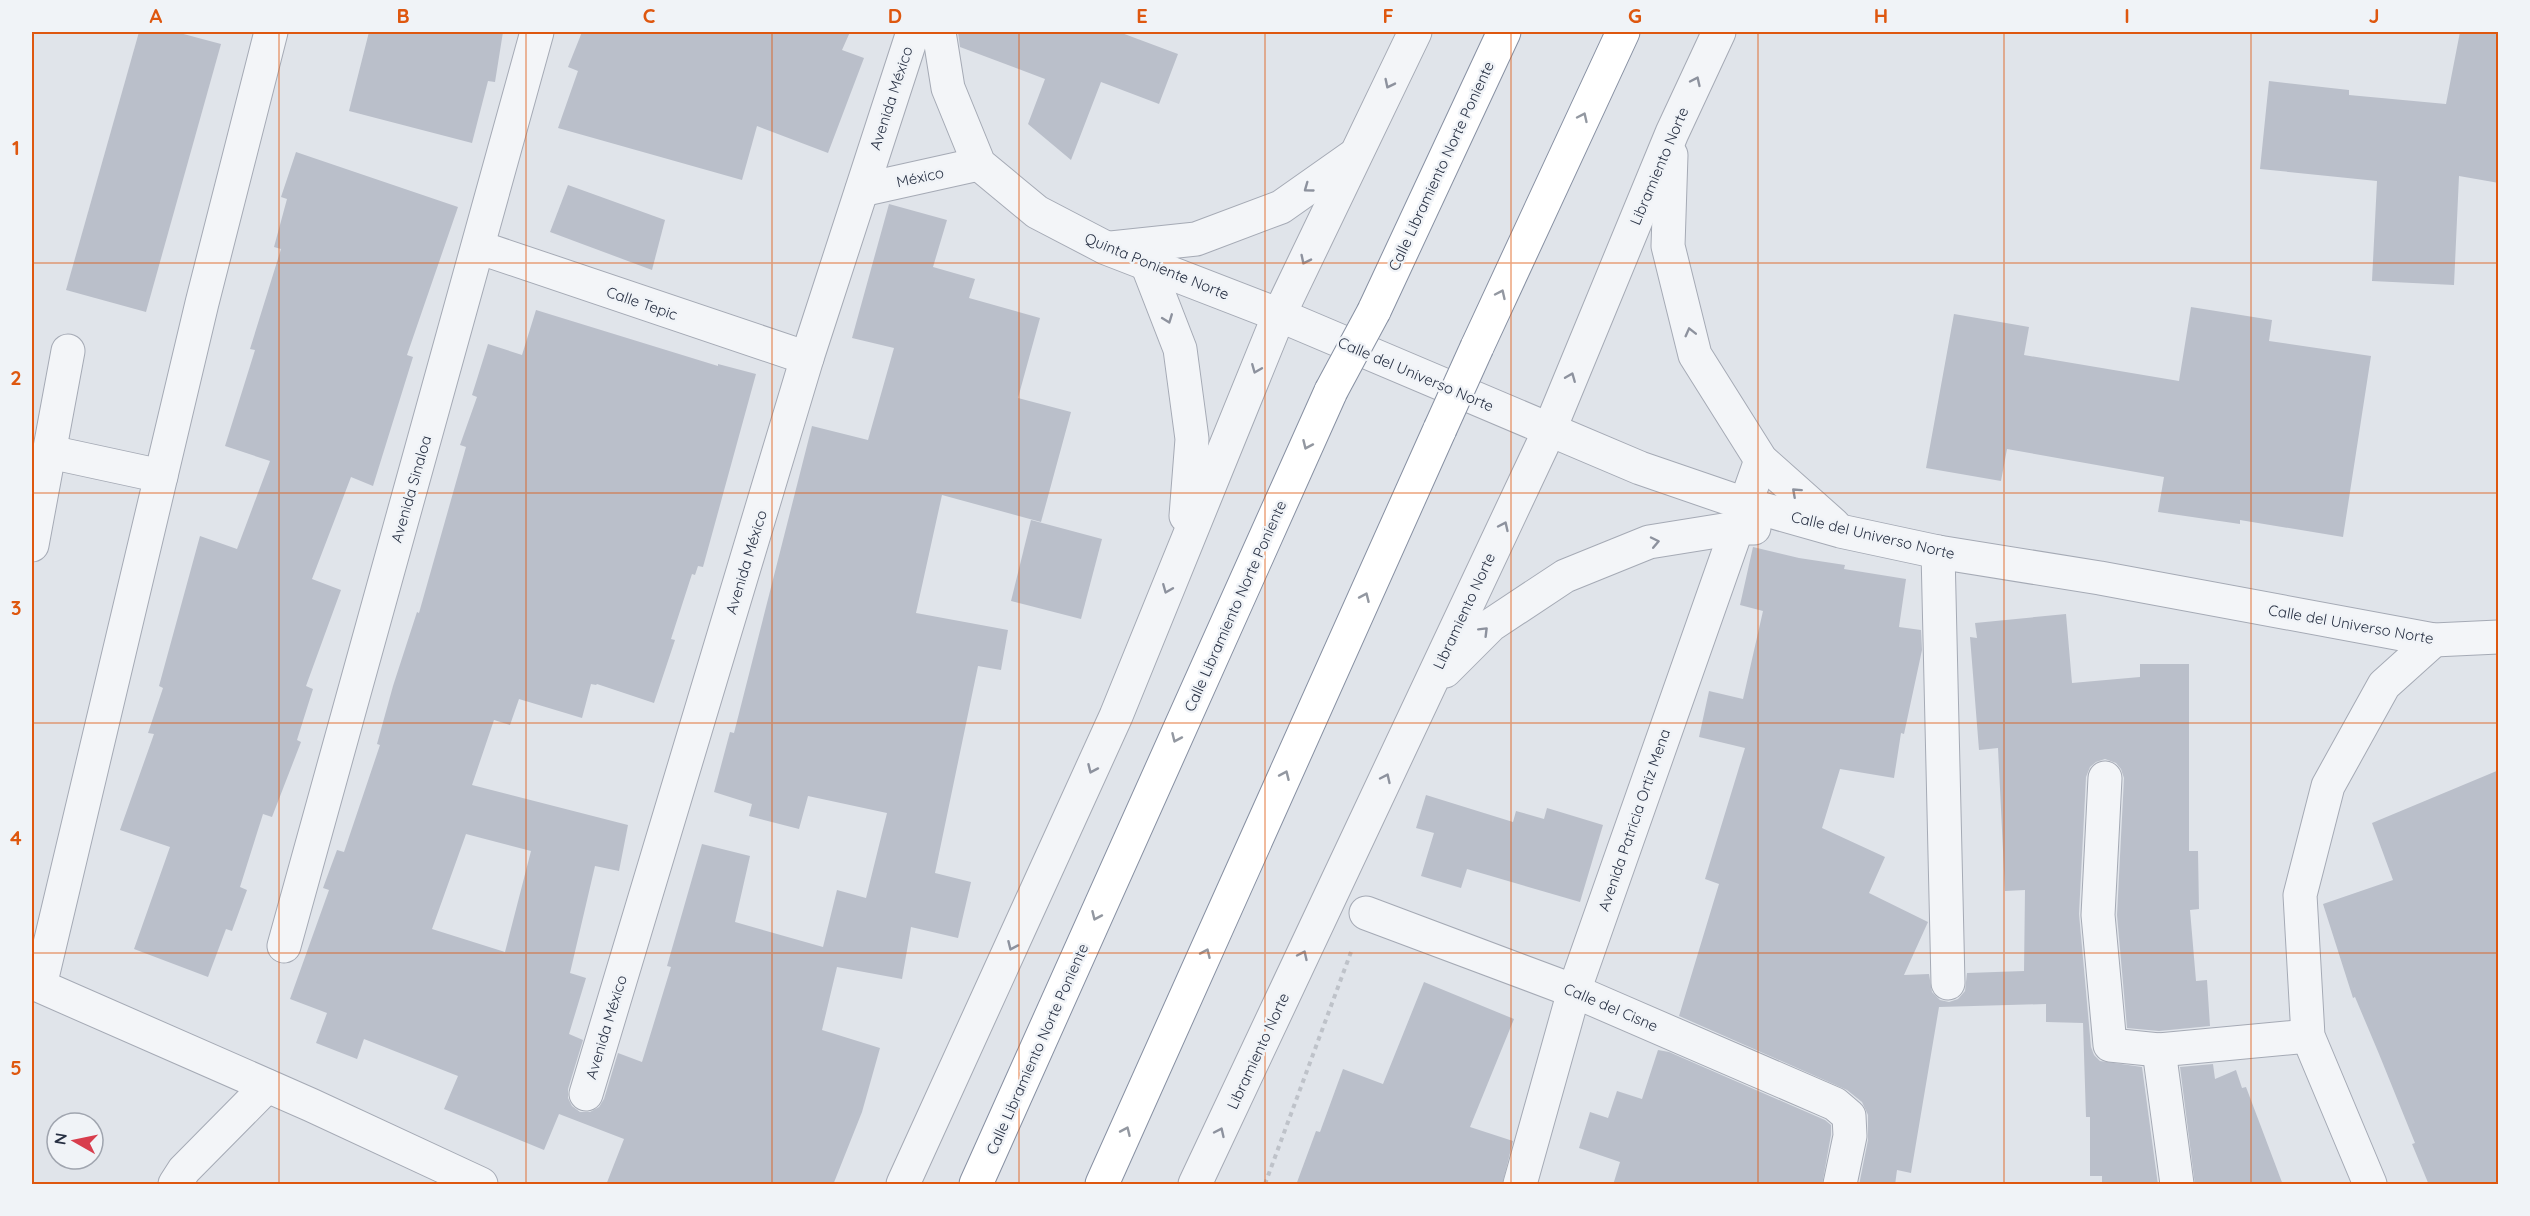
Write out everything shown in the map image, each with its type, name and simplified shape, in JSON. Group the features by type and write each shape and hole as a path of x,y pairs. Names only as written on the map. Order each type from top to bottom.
{"highway":[{"name":"Calle Libramiento Norte Poniente","path":"976,1185 1331,391 1374,311 1504,32"},
{"path":"1102,1185 1477,347 1623,32"}],"street":[{"path":"271,32 161,476 40,986 267,1086 481,1185"},
{"name":"Avenida Sinaloa","path":"284,946 537,32"},
{"name":"Avenida México","path":"586,1094 807,358 913,32"},
{"name":"Quinta Poniente Norte","path":"939,32 948,88 979,165 1036,212 1106,248 1279,315"},
{"path":"903,1185 1116,716 1279,315 1415,32"},
{"name":"Libramiento Norte","path":"1195,1185 1549,431 1672,133 1719,32"},
{"path":"1672,133 1668,246 1695,355 1761,460 1840,531"},
{"path":"1106,248 1196,239 1281,207 1356,154"},
{"name":"México","path":"862,190 979,165"},
{"name":"Calle Tepic","path":"478,247 807,358"},
{"path":"1147,264 1180,349 1192,439 1184,548"},
{"name":"Calle del Universo Norte","path":"1279,315 1640,468 1741,516 1840,531 1938,552 2100,578 2434,640 2499,637"},
{"path":"32,545 69,351"},
{"path":"50,452 161,476"},
{"name":"Avenida Patricia Ortiz Mena","path":"1520,1185 1574,991 1761,460"},
{"path":"1428,688 1491,625 1565,576 1649,542 1741,516"},
{"path":"1938,552 1948,982"},
{"path":"2370,1185 2308,1036 2300,895 2328,786 2384,685 2434,640"},
{"path":"2105,778 2098,915 2110,1045 2159,1050 2308,1036"},
{"name":"Calle del Cisne","path":"1366,913 1574,991 1835,1104 1849,1116 1850,1136 1840,1185"},
{"path":"2159,1050 2176,1185"},
{"path":"175,1185 184,1170 267,1086"}],"path":[{"path":"1265,1185 1366,913"}],"building":[{"path":"139,32 176,32 221,44 146,312 66,290"},
{"path":"369,32 503,32 495,82 488,81 472,143 349,111"},
{"path":"582,32 850,32 842,50 864,58 828,153 757,126 742,180 558,128 578,71 568,67"},
{"path":"958,32 1119,32 1178,54 1159,104 1101,82 1071,160 1028,124 1045,79 960,47"},
{"path":"2460,32 2499,32 2499,183 2459,176 2454,285 2372,281 2377,181 2260,169 2269,81 2349,90 2349,95 2446,104"},
{"path":"296,152 458,207 407,355 413,357 373,486 351,477 312,579 341,590 306,686 313,689 297,740 301,742 272,817 263,814 240,887 247,890 232,931 226,929 208,977 134,949 170,847 120,830 154,734 148,733 163,688 159,686 200,536 237,549 270,461 225,446 255,350 250,349 281,249 274,247 287,199 281,197"},
{"path":"568,185 665,220 652,270 550,232"},
{"path":"889,204 947,220 933,267 975,279 969,298 1040,318 1018,398 1071,412 1041,522 942,495 916,613 1008,630 1001,670 978,666 935,873 971,882 958,938 911,927 902,979 837,967 822,1030 880,1048 862,1112 833,1185 606,1185 624,1139 559,1114 544,1150 444,1109 458,1076 364,1039 357,1059 316,1043 327,1013 290,999 329,890 323,888 337,850 344,852 380,745 377,744 393,686 417,612 419,613 466,447 460,445 477,397 472,395 488,344 522,355 536,310 718,366 718,364 756,374 703,567 698,566 695,575 692,574 671,639 675,640 654,703 597,684 591,684 582,718 519,699 510,725 494,720 472,785 628,825 619,871 595,866 570,973 586,978 569,1034 583,1040 568,1089 568,1098 572,1106 580,1112 590,1112 599,1107 604,1099 618,1053 642,1062 671,967 667,966 702,844 750,856 735,922 823,947 837,890 866,898 887,813 808,796 799,829 749,816 752,804 714,792 730,732 734,733 812,426 868,440 894,348 852,338","holes":["466,834 531,851 505,952 432,929"]},
{"path":"2191,307 2272,320 2269,341 2371,356 2343,537 2240,520 2240,524 2158,512 2164,477 2007,449 2001,481 1926,468 1954,314 2029,327 2024,355 2179,381"},
{"path":"1031,520 1102,539 1081,619 1011,601"},
{"path":"1753,547 1799,558 1845,565 1844,569 1906,579 1899,627 1921,630 1922,650 1904,734 1901,733 1894,778 1840,769 1822,828 1885,857 1869,893 1928,922 1904,975 1929,974 1932,992 1940,1000 1949,1002 1958,999 1965,991 1967,973 2024,971 2025,890 2005,891 1998,748 1979,750 1970,637 1977,638 1975,623 2066,614 2072,683 2140,677 2140,664 2189,664 2189,851 2198,851 2199,909 2190,910 2196,981 2207,980 2210,1026 2159,1031 2127,1028 2117,915 2124,778 2116,763 2105,759 2090,767 2086,777 2079,914 2091,1047 2094,1055 2100,1061 2142,1067 2158,1185 2102,1185 2102,1176 2090,1176 2090,1117 2086,1117 2083,1023 2046,1022 2046,1004 1939,1007 1911,1173 1897,1170 1895,1185 1859,1185 1868,1140 1868,1115 1862,1102 1847,1090 1679,1016 1719,884 1705,879 1745,748 1699,737 1709,691 1743,699 1763,611 1740,605"},
{"path":"2499,770 2499,1185 2429,1185 2412,1144 2415,1143 2379,1054 2355,997 2353,998 2323,904 2393,880 2372,823"},
{"path":"1426,795 1513,822 1516,811 1544,819 1547,808 1603,825 1580,902 1467,869 1461,888 1421,876 1434,833 1416,828"},
{"path":"1424,982 1514,1019 1470,1127 1513,1141 1502,1185 1296,1185 1316,1131 1320,1132 1343,1069 1383,1084"},
{"path":"1658,1050 1669,1052 1825,1120 1831,1125 1831,1135 1822,1185 1613,1185 1620,1162 1579,1148 1590,1112 1608,1118 1617,1091 1642,1099"},
{"path":"2213,1064 2215,1079 2236,1070 2242,1088 2246,1087 2283,1185 2195,1185 2180,1067"}]}
